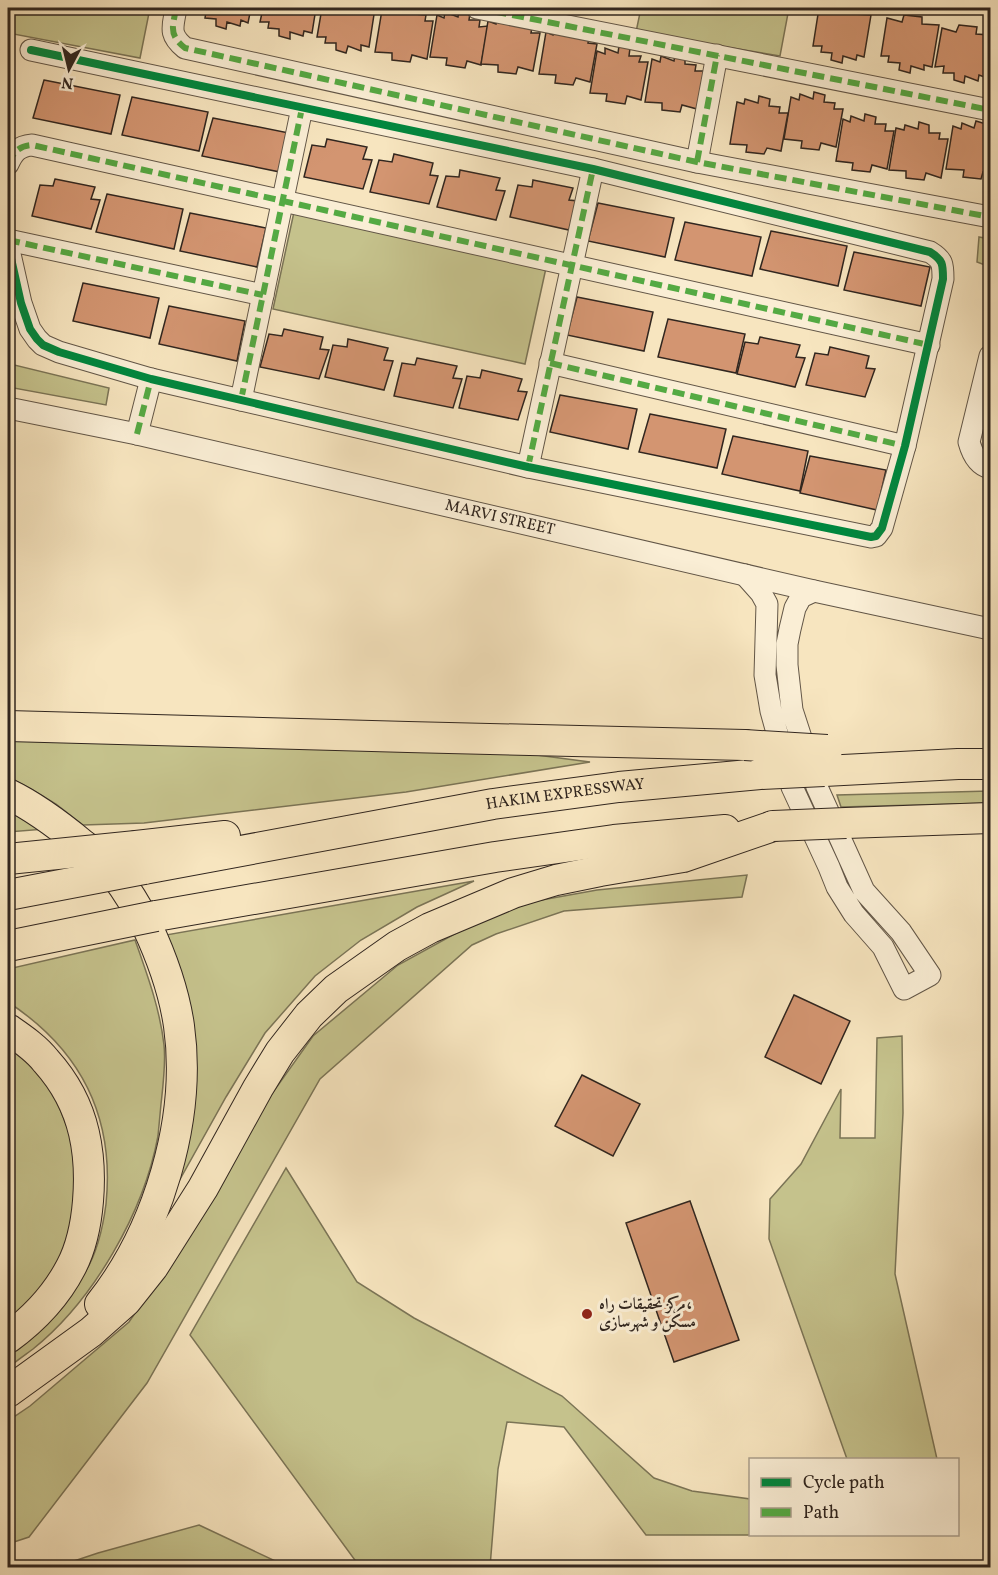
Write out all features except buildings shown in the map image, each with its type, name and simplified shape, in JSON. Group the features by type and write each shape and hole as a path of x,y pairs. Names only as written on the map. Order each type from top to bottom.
{"highway":[{"path":"8,726 745,745 825,760"},
{"name":"HAKIM EXPRESSWAY","path":"140,858 493,804 619,787 760,774 825,760 990,764"},
{"path":"8,794 42,814 105,862 133,899 154,940 169,982 179,1026 181,1048 180,1090 174,1139 154,1209 140,1243 121,1275 56,1357"},
{"path":"8,946 156,916 517,854 614,840 773,826 990,818"},
{"path":"8,1392 91,1332 126,1301 153,1267 203,1188 280,1052 309,1015 336,989 397,946 430,928 513,892 556,880 683,856 773,826"},
{"path":"8,859 140,858"},
{"path":"8,895 140,858"},
{"path":"8,1029 46,1060 75,1106 84,1134 88,1198 83,1236 72,1266 56,1292 35,1316 8,1338"}],"street":[{"path":"176,8 172,31 177,41 185,48 697,162 990,218"},
{"path":"477,8 990,110"},
{"path":"8,245 21,303 30,329 37,339 49,349 151,379 528,467 871,537 876,536 882,528 905,446 943,279 940,258 930,252 592,169 31,50"},
{"path":"697,162 717,55"},
{"path":"242,400 302,108"},
{"path":"8,164 17,149 32,144 928,345"},
{"path":"528,467 592,169"},
{"path":"8,240 263,295"},
{"path":"990,356 969,442 973,455 990,468"},
{"path":"550,363 905,446"},
{"path":"137,434 151,379"},
{"name":"MARVI STREET","path":"8,408 137,434 814,591 990,629"},
{"path":"745,575 761,593 767,604 765,675 771,711 792,787 837,887 854,914 883,947 904,989 930,975 901,932 864,891 817,787 792,710 787,644 795,608 801,597 814,591"},
{"path":"883,947 901,932"}],"shaded area":[{"path":"8,8 150,8 140,58 8,33"},
{"path":"641,8 789,8 780,56 636,32"},
{"path":"294,212 546,268 525,364 273,309"},
{"path":"979,237 990,239 990,267 977,262"},
{"path":"8,341 14,365 109,388 106,405 8,387"},
{"path":"8,736 529,754 590,762 406,792 144,823 83,825 56,804 8,777"},
{"path":"990,791 990,803 841,807 837,795"},
{"path":"8,803 46,829 8,832"},
{"path":"747,875 742,897 564,911 496,934 472,945 320,1079 147,1383 29,1537 8,1544 8,1421 30,1406 129,1322 200,1219 244,1133 313,1036 398,965 480,920 536,901 597,890"},
{"path":"474,881 417,907 361,940 315,976 265,1033 226,1097 159,1217 180,1141 160,936"},
{"path":"135,940 156,1005 165,1052 158,1136 151,1165 128,1224 96,1280 55,1329 8,1368 8,1352 79,1280 89,1266 103,1222 107,1172 105,1142 88,1088 55,1041 34,1021 8,1002 8,969"},
{"path":"902,1036 903,1113 895,1274 937,1458 847,1458 769,1239 770,1199 801,1164 841,1089 840,1138 875,1138 877,1038"},
{"path":"8,1043 35,1069 53,1092 72,1139 79,1187 61,1267 8,1327"},
{"path":"286,1168 357,1282 414,1318 562,1396 654,1478 692,1491 749,1499 749,1535 646,1535 564,1427 507,1422 498,1469 490,1567 360,1567 190,1335"},
{"path":"199,1525 288,1567 56,1567 98,1553"}],"marked path":[{"path":"176,8 173,30 176,39 185,48 697,162 990,217"},
{"path":"477,8 990,110"},
{"path":"697,162 717,55"},
{"path":"241,400 302,108"},
{"path":"8,164 17,151 32,145 929,345"},
{"path":"528,467 593,169"},
{"path":"8,240 263,295"},
{"path":"550,363 905,446"},
{"path":"137,434 151,379"}],"cycle path":[{"path":"8,245 21,303 30,329 43,345 59,352 151,379 528,467 871,537 876,536 882,528 905,446 943,279 941,263 938,257 930,252 593,169 31,50"}],"place":[{"name":"مرکز تحقیقات راه، مسکن و شهرسازی","path":"587,1314"}]}
